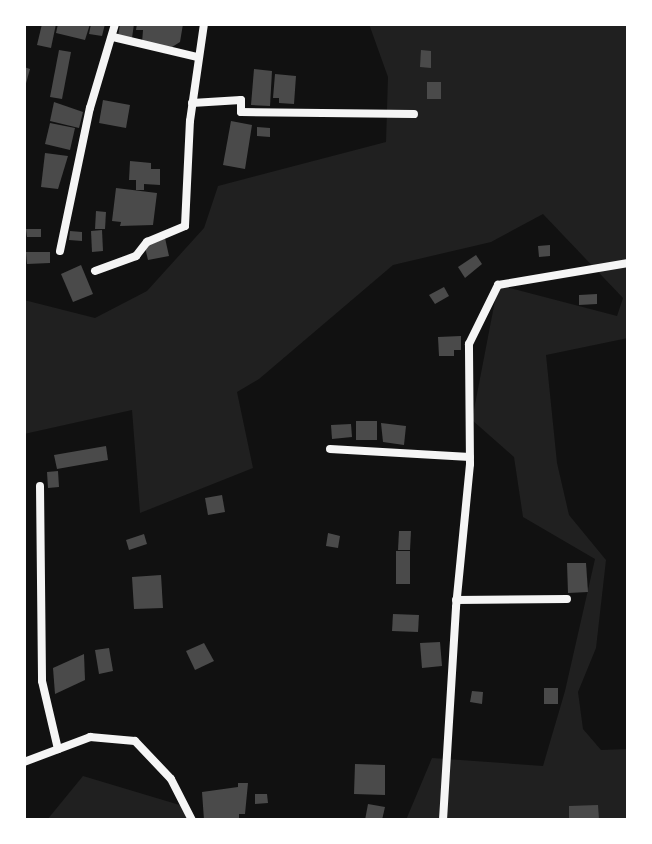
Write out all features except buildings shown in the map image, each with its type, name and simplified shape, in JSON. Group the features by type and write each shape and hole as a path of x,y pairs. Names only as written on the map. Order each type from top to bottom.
{"street":[{"path":"60,251 90,108 115,24"},
{"path":"95,271 136,256 147,242 185,226 192,103 204,24"},
{"path":"113,37 197,57"},
{"path":"192,103 241,100 241,112 414,114"},
{"path":"443,820 456,600 470,457 469,344 498,285 628,263"},
{"path":"330,449 470,457"},
{"path":"40,486 42,681 58,749"},
{"path":"456,600 567,599"},
{"path":"24,762 90,737 135,741 171,779 192,820"}],"shaded area":[{"path":"369,24 628,24 628,338 546,355 557,463 569,515 606,560 596,648 578,692 583,729 601,750 628,749 628,820 406,820 432,758 543,766 565,691 595,559 523,517 514,457 472,420 498,285 617,316 623,298 543,214 491,242 393,265 259,379 237,392 253,468 140,513 132,410 24,434 24,300 95,318 147,291 204,228 218,186 386,142 388,77"},
{"path":"83,776 183,806 197,820 47,820"}]}
